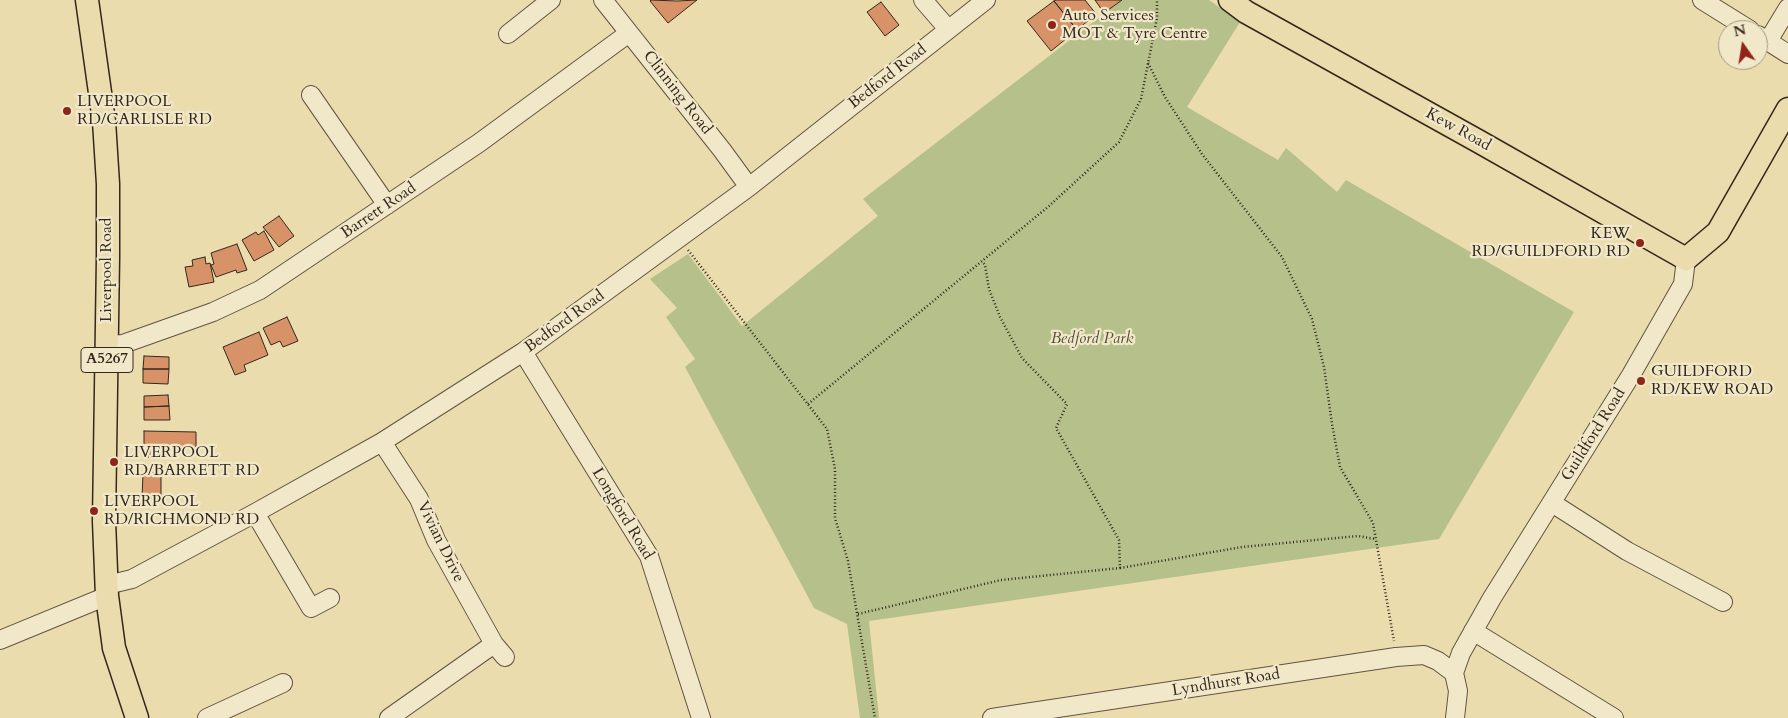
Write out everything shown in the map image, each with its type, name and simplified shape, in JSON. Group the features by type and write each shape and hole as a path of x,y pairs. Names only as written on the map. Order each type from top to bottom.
{"main road":[{"name":"Liverpool Road","path":"88,0 104,120 108,239 104,521 107,591 114,648 137,718"},
{"name":"Kew Road","path":"1230,0 1246,12 1470,136 1686,260"},
{"path":"1686,260 1718,232 1788,109"}],"street":[{"path":"508,34 551,0"},
{"name":"Clinning Road","path":"603,0 749,187"},
{"path":"923,0 948,30"},
{"name":"Bedford Road","path":"0,640 132,580 255,513 382,442 523,352 749,187 986,0"},
{"path":"1702,0 1734,20"},
{"path":"1768,32 1788,8"},
{"name":"Barrett Road","path":"107,345 123,344 212,312 260,290 479,143 628,33"},
{"path":"1768,41 1788,54"},
{"path":"311,95 386,205"},
{"name":"Guildford Road","path":"1454,672 1461,653 1492,598 1631,375 1683,284 1686,260"},
{"name":"Longford Road","path":"523,352 649,556 701,718"},
{"name":"Vivian Drive","path":"382,442 419,499 436,540 500,650 389,718"},
{"path":"1552,503 1627,551 1723,602"},
{"path":"255,513 311,608 330,598"},
{"path":"1474,631 1614,718"},
{"name":"Lyndhurst Road","path":"992,718 1396,657 1424,655 1438,661 1454,672"},
{"path":"1454,672 1458,691 1455,718"},
{"path":"207,718 283,683"}],"path":[{"path":"808,404 1049,206 1119,142 1141,99 1157,18 1157,0"},
{"path":"1148,63 1165,97 1202,154 1282,257 1312,319 1324,367 1340,467 1373,523 1396,657"},
{"path":"680,239 827,429 835,469 834,518 848,561 875,718"},
{"path":"982,261 985,265 989,289 1000,318 1022,358 1067,404 1056,428 1119,540 1120,568"},
{"path":"858,614 1001,580 1120,568 1242,547 1358,536 1376,539"}],"green space":[{"name":"Bedford Park","path":"1122,0 1209,0 1240,22 1187,107 1278,160 1286,148 1337,192 1346,180 1574,312 1439,539 869,621 879,718 860,718 847,624 814,608 685,367 695,359 666,317 677,308 650,279 688,254 742,326 878,216 863,199"}],"building":[{"path":"651,0 677,1 697,0 668,23"},
{"path":"1085,0 1096,14 1077,30 1054,1"},
{"path":"1095,0 1122,0 1104,13"},
{"name":"Auto Services MOT & Tyre Centre","path":"1054,1 1077,30 1051,51 1027,21"},
{"path":"881,2 899,25 885,36 867,12"},
{"path":"279,216 294,236 279,247 263,227"},
{"path":"264,231 274,250 254,261 242,240 256,232 258,235"},
{"path":"237,244 247,270 237,273 236,270 216,277 211,265 214,264 211,253"},
{"path":"205,257 206,264 210,263 214,282 189,287 185,267 193,266 192,260"},
{"path":"287,317 298,341 283,347 280,341 271,345 263,328"},
{"path":"259,332 268,355 244,365 246,371 235,375 223,347"},
{"path":"144,356 169,357 169,369 143,369"},
{"path":"143,369 169,369 168,384 143,383"},
{"path":"168,395 169,406 144,407 144,396"},
{"path":"169,406 170,420 144,420 144,407"},
{"path":"144,431 196,432 196,448 168,447 168,457 144,457"},
{"path":"143,473 161,473 161,499 142,498"}],"place":[{"name":"Auto Services MOT & Tyre Centre","path":"1052,25"},
{"name":"LIVERPOOL RD/CARLISLE RD","path":"67,111"},
{"name":"KEW RD/GUILDFORD RD","path":"1640,243"},
{"name":"GUILDFORD RD/KEW ROAD","path":"1641,381"},
{"name":"LIVERPOOL RD/BARRETT RD","path":"114,462"},
{"name":"LIVERPOOL RD/RICHMOND RD","path":"94,511"}]}
